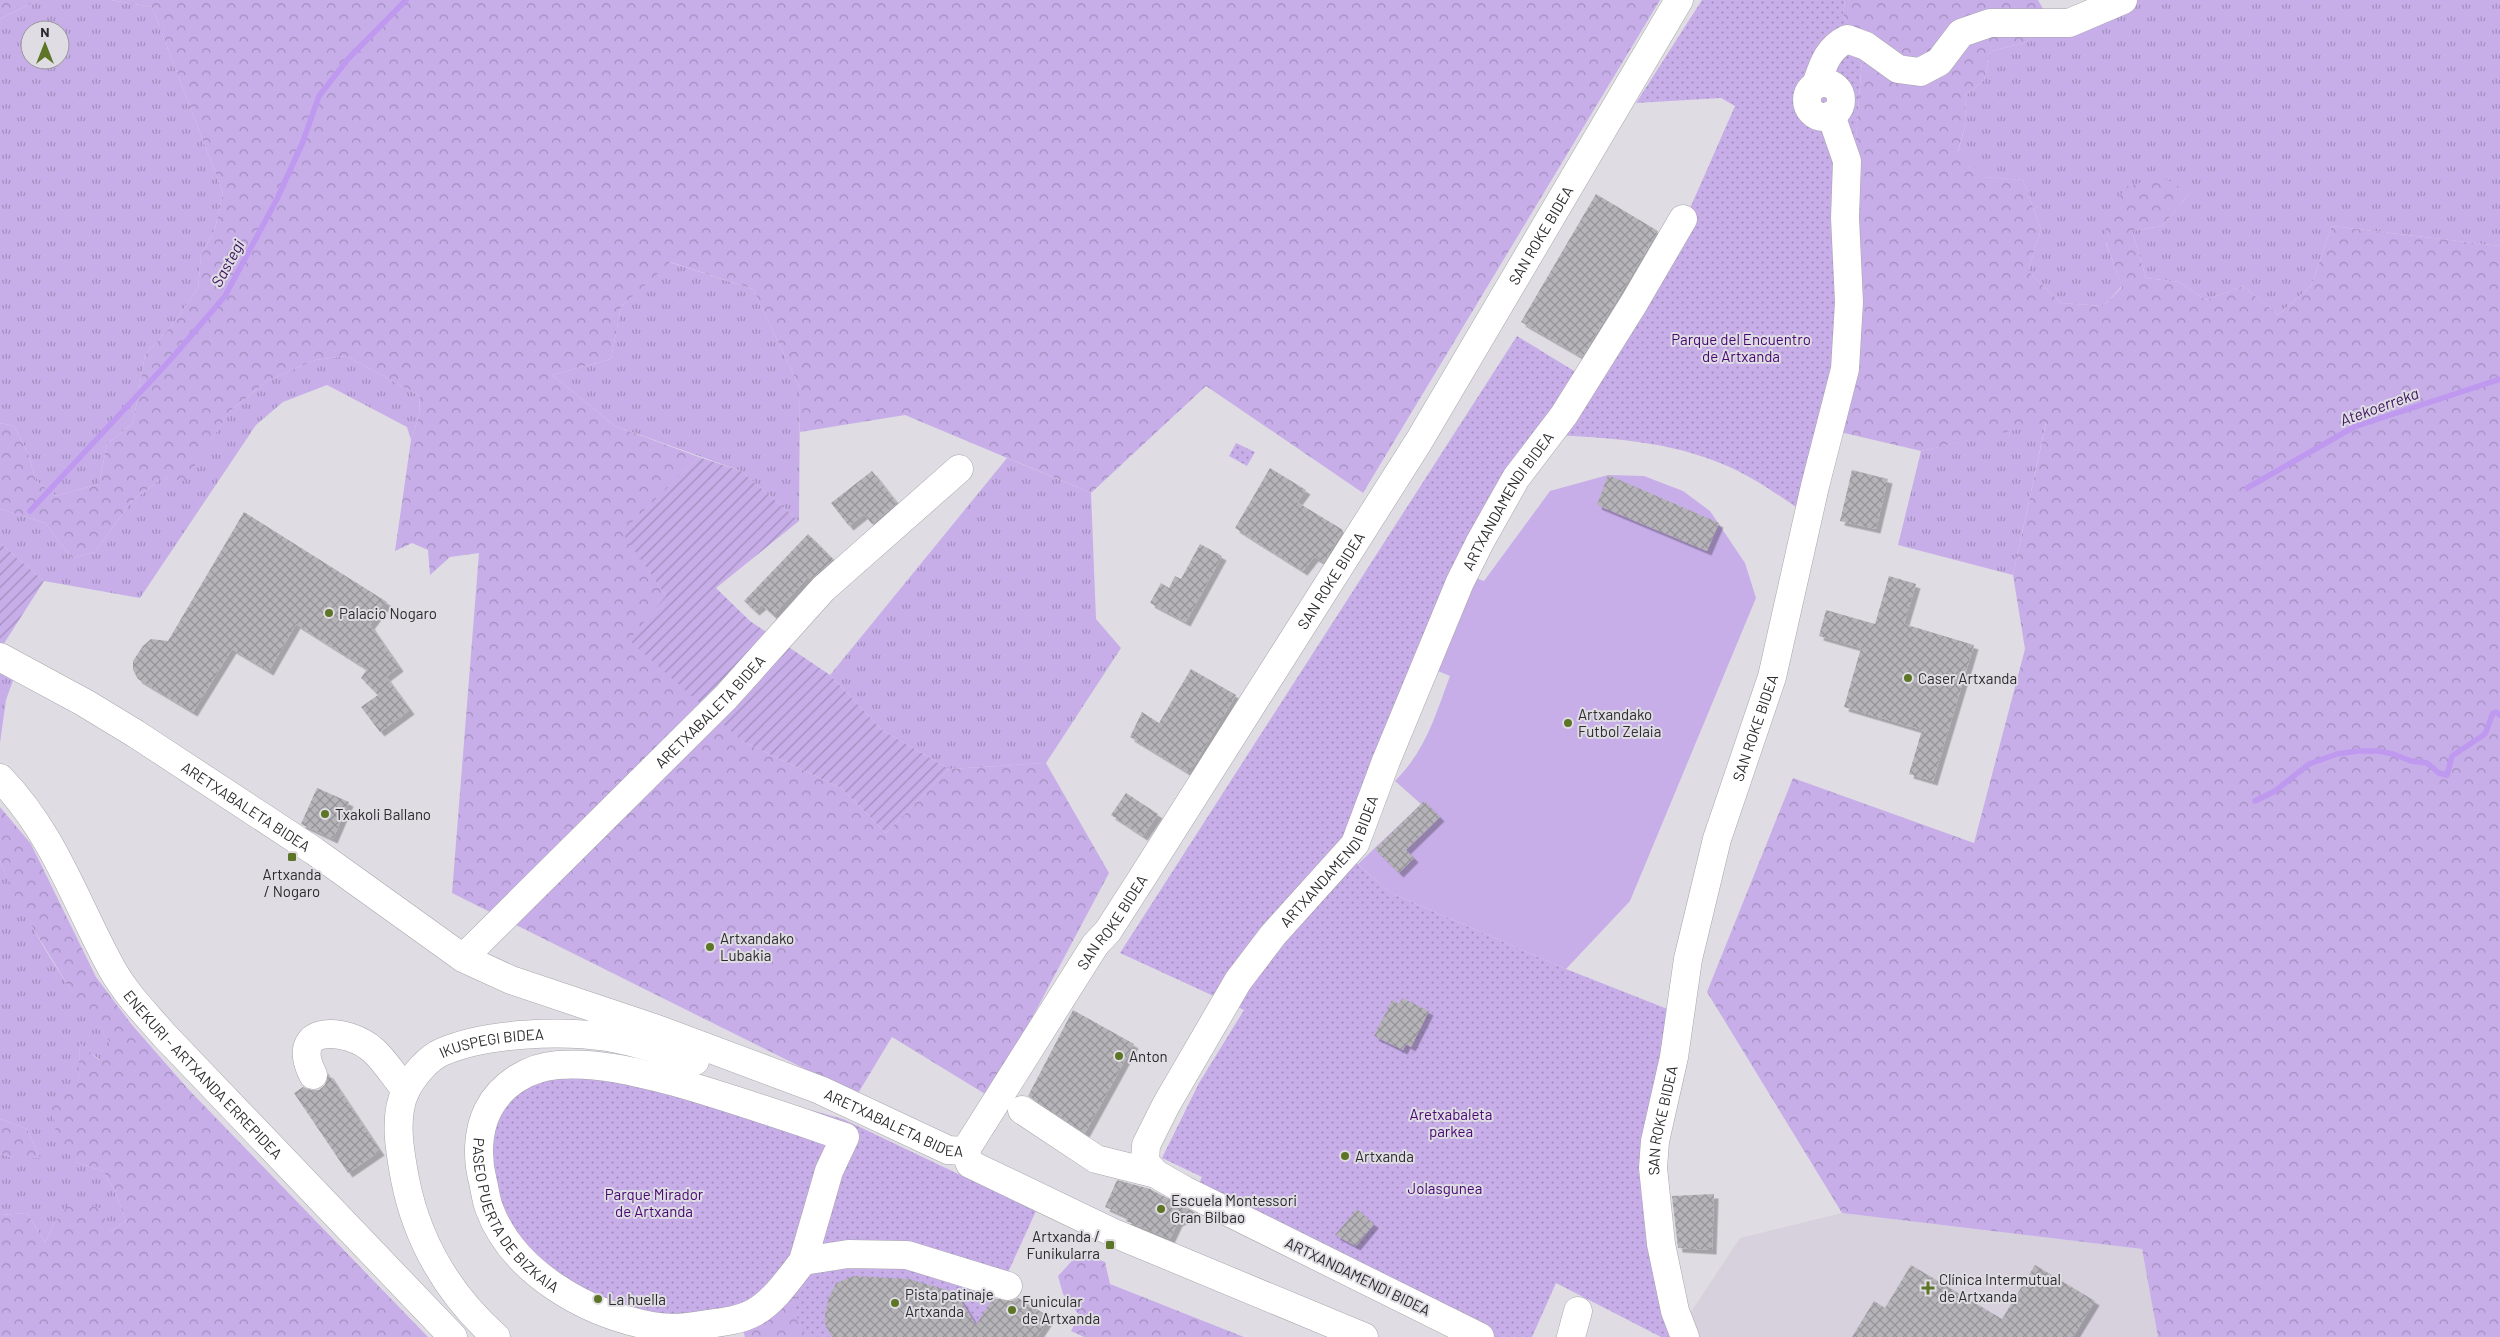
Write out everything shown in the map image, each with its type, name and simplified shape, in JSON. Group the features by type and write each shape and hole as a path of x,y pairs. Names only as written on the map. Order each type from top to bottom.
{"street":[{"name":"SAN ROKE BIDEA","path":"965,1151 1095,945 1108,931 1148,869 1419,441 1679,0"},
{"name":"SAN ROKE BIDEA","path":"1685,1337 1676,1311 1661,1244 1653,1168 1656,1141 1674,1057 1688,959 1717,839 1772,677 1815,486 1845,369 1849,302 1845,218 1847,161 1832,115 1820,116 1811,110 1808,105 1808,94 1816,85 1824,61 1836,44 1847,39 1866,46 1898,69 1920,72 1939,62 1961,34 1990,23 2069,22 2124,0"},
{"name":"ARTXANDAMENDI BIDEA","path":"1480,1337 1184,1190 1156,1174 1146,1162 1146,1145 1166,1105 1238,981 1273,935 1355,844 1386,760 1456,591 1480,542 1516,478 1564,415 1634,303 1683,219"},
{"name":"ARETXABALETA BIDEA","path":"463,958 726,697 823,589 959,469"},
{"name":"ARETXABALETA BIDEA","path":"7,663 136,734 314,851 463,958 511,980 657,1028 820,1090 948,1150 965,1151 970,1164 1116,1234 1364,1337"},
{"name":"ENEKURI - ARTXANDA ERREPIDEA","path":"0,778 15,794 49,840 113,971 133,1000 164,1035 453,1337"},
{"path":"313,1075 306,1061 305,1050 309,1042 321,1035 338,1034 373,1050 406,1090"},
{"name":"IKUSPEGI BIDEA","path":"496,1337 450,1286 426,1249 410,1205 400,1156 400,1115 406,1090 418,1071 440,1052 471,1043 506,1037 578,1034 608,1037 646,1046 840,1108 861,1108"},
{"name":"PASEO PUERTA DE BIZKAIA","path":"557,1065 618,1068 704,1090 846,1137 829,1171 802,1261 782,1288 756,1312 728,1321 690,1327 654,1327 607,1314 554,1287 530,1266 506,1239 489,1208 479,1166 482,1123 495,1096 513,1080 557,1065"},
{"path":"1022,1110 1096,1158 1156,1174"},
{"path":"802,1261 848,1254 907,1255 1008,1286"},
{"path":"1571,1337 1578,1311"}],"shaded area":[{"name":"Clínica Intermutual de Artxanda","path":"1842,1213 2142,1249 2158,1337 1688,1337 1681,1327 1740,1238"}],"green space":[{"path":"0,0 38,0 0,19"},
{"path":"38,0 111,0 152,7 223,193 215,229 201,256 198,288 174,323 145,355 133,423 107,444 99,484 56,496 36,481 28,453 14,426 0,423 0,19"},
{"path":"111,0 1660,0 1363,493 1206,386 1091,493 905,415 800,432 800,388 753,289 670,262 621,307 611,359 552,375 615,426 699,457 623,532 666,596 742,741 841,788 886,833 949,769 1046,763 1109,873 990,1097 892,1037 857,1095 452,893 479,553 450,557 430,575 428,550 412,543 395,551 411,440 419,416 420,396 346,356 315,360 267,381 230,411 185,481 162,478 131,502 95,552 72,558 45,523 0,509 0,423 14,426 28,453 36,481 56,496 99,484 107,444 133,423 145,355 174,323 198,288 201,256 215,229 223,193 152,7"},
{"name":"Parque del Encuentro de Artxanda","path":"1702,0 1845,0 1843,17 1861,37 1862,59 1856,137 1854,254 1818,522 1769,489 1716,461 1672,448 1649,444 1604,438 1557,435 1687,215 1735,106 1721,98 1636,103"},
{"path":"1845,0 2038,0 2051,23 2024,43 1991,51 1984,80 1965,96 1966,123 1958,151 1984,177 2023,180 2041,229 2028,271 2061,303 2103,306 2122,287 2106,242 2106,222 2125,187 2162,177 2190,193 2162,226 2132,231 2146,278 2179,282 2206,300 2243,286 2278,315 2311,286 2332,226 2500,246 2500,1337 2158,1337 2142,1249 1842,1213 1707,992 1793,778 1974,843 2025,649 2013,575 2046,423 1921,451 1840,432 1854,254 1856,137 1862,59 1861,37 1843,17"},
{"path":"2137,0 2500,0 2500,246 2332,226 2311,286 2278,315 2243,286 2206,300 2179,282 2146,278 2132,231 2162,226 2190,193 2106,243 2122,286 2103,306 2061,303 2028,271 2041,229 2023,180 1983,177 1958,152 1966,123 1965,96 1984,80 1991,51 2024,43 2051,23"},
{"path":"669,262 753,289 800,388 799,521 741,471 615,426 552,375 611,359 621,307"},
{"name":"Aretxabaleta parkea","path":"1517,336 1579,374 1341,849 1389,892 1566,969 1670,1010 1646,1174 1672,1337 1661,1337 1556,1283 1532,1337 1468,1337 1190,1203 1202,1177 1162,1158 1199,1083 1244,1010 1120,953"},
{"path":"346,356 420,396 419,416 411,440 407,427 327,385 283,402 256,425 140,598 44,581 0,543 0,509 45,523 72,558 95,552 131,502 162,478 185,480 230,411 267,381 315,360"},
{"path":"2046,422 2013,575 1898,545 1921,451"},
{"path":"1236,443 1255,452 1247,466 1229,456"},
{"path":"699,457 741,471 799,521 716,588 750,621 830,675 882,730 949,769 886,833 841,788 742,741 629,640 666,596 622,532"},
{"path":"1007,458 1091,493 1096,619 1121,648 1046,763 949,769 882,730 830,675"},
{"name":"Artxandako Futbol Zelaia","path":"1608,475 1644,476 1683,491 1710,511 1745,563 1756,598 1630,901 1566,969 1389,892 1358,864 1421,804 1395,781 1415,757 1422,745 1439,705 1450,676 1438,671 1473,577 1484,581 1550,491"},
{"path":"0,543 44,581 3,645 0,644"},
{"path":"0,669 15,675 6,700 0,743"},
{"path":"0,807 31,844 96,977 132,1025 188,1089 428,1337 0,1337 0,1215 27,1213 45,1242 55,1222 73,1200 103,1209 108,1233 126,1221 115,1191 103,1171 75,1162 57,1138 51,1103 78,1082 80,1043 99,1060 111,1043 81,1007 19,905 0,861"},
{"path":"0,861 23,909 49,956 79,1001 111,1043 100,1060 80,1044 75,1162 103,1171 115,1191 126,1221 108,1233 55,1222 45,1242 27,1213 0,1215 0,1153 12,1158 40,1158 27,1129 0,1119"},
{"name":"Parque Mirador de Artxanda","path":"624,1058 843,1119 1036,1211 1005,1279 973,1337 808,1337 800,1325 796,1313 795,1301 799,1287 655,1335 500,1242 485,1097"},
{"path":"0,1119 27,1129 40,1158 12,1158 0,1153"},
{"path":"1080,1252 1105,1262 1110,1284 1244,1337 1084,1337 1071,1331 1079,1315 1063,1294 1058,1276"},
{"path":"800,1286 808,1337 745,1337 742,1327"}],"building":[{"path":"1596,194 1658,231 1582,357 1521,322"},
{"path":"1270,468 1306,490 1297,502 1343,530 1324,562 1314,557 1303,571 1235,528"},
{"path":"1852,470 1888,479 1876,529 1840,521"},
{"path":"872,471 897,503 872,524 864,514 849,526 831,503"},
{"path":"1608,475 1719,523 1707,551 1597,505"},
{"name":"Palacio Nogaro","path":"244,512 387,602 370,625 399,667 386,677 410,710 380,732 361,707 378,695 361,678 367,669 296,624 269,671 232,649 193,712 138,679 133,670 133,661 143,646 151,639 168,641"},
{"path":"808,534 833,559 811,579 808,577 773,615 762,605 755,611 744,601"},
{"path":"1200,544 1222,556 1186,622 1150,603 1161,583 1169,588 1175,576 1181,579"},
{"name":"Caser Artxanda","path":"1889,576 1916,584 1904,624 1974,645 1933,781 1909,774 1922,730 1844,707 1861,648 1819,636 1826,610 1875,624"},
{"path":"1191,669 1236,695 1189,773 1130,737 1142,712 1159,723"},
{"name":"Txakoli Ballano","path":"317,788 349,802 333,839 301,824"},
{"path":"1126,793 1158,814 1143,836 1111,815"},
{"path":"1424,801 1440,817 1406,850 1414,858 1399,873 1375,849"},
{"path":"1402,998 1429,1011 1411,1047 1406,1044 1403,1050 1374,1036 1392,1000 1399,1004"},
{"path":"1073,1010 1134,1044 1085,1133 1028,1096"},
{"path":"328,1073 380,1151 348,1173 294,1093 303,1087 319,1090 325,1085"},
{"name":"Escuela Montessori Gran Bilbao","path":"1117,1180 1150,1189 1196,1213 1178,1222 1170,1239 1126,1221 1128,1217 1105,1207"},
{"path":"1714,1194 1712,1250 1678,1248 1672,1196"},
{"path":"1357,1209 1374,1224 1356,1246 1335,1235"},
{"path":"1911,1265 2002,1319 2035,1265 2095,1301 2073,1337 1852,1337 1874,1301 1885,1308"},
{"name":"Pista patinaje Artxanda","path":"854,1276 909,1279 950,1291 960,1299 976,1325 993,1298 1011,1301 1018,1298 1050,1317 1037,1337 832,1337 825,1324 825,1313 829,1297 836,1283"}],"waterway":[{"name":"Sastegi","path":"30,511 172,358 225,296 277,199 302,144 319,96 348,59 406,0"},
{"name":"Atekoerreka","path":"2247,488 2354,427 2500,379"},
{"name":"Atekoerreka","path":"2255,801 2275,791 2309,764 2337,754 2358,751 2379,751 2411,761 2427,763 2439,773 2447,775 2452,756 2485,734 2493,713 2496,712 2500,715"}],"place":[{"name":"Palacio Nogaro","path":"329,613"},
{"name":"Caser Artxanda","path":"1908,678"},
{"name":"Artxandako Futbol Zelaia","path":"1568,723"},
{"name":"Txakoli Ballano","path":"325,814"},
{"name":"Artxanda / Nogaro","path":"292,857"},
{"name":"Artxandako Lubakia","path":"710,947"},
{"name":"Anton","path":"1119,1056"},
{"name":"Artxanda","path":"1345,1156"},
{"name":"Escuela Montessori Gran Bilbao","path":"1161,1209"},
{"name":"Artxanda / Funikularra","path":"1110,1245"},
{"name":"Clínica Intermutual de Artxanda","path":"1928,1288"},
{"name":"La huella","path":"598,1299"},
{"name":"Pista patinaje Artxanda","path":"895,1303"},
{"name":"Funicular de Artxanda","path":"1012,1310"}],"park label":[{"name":"Jolasgunea","path":"1445,1188"}]}
